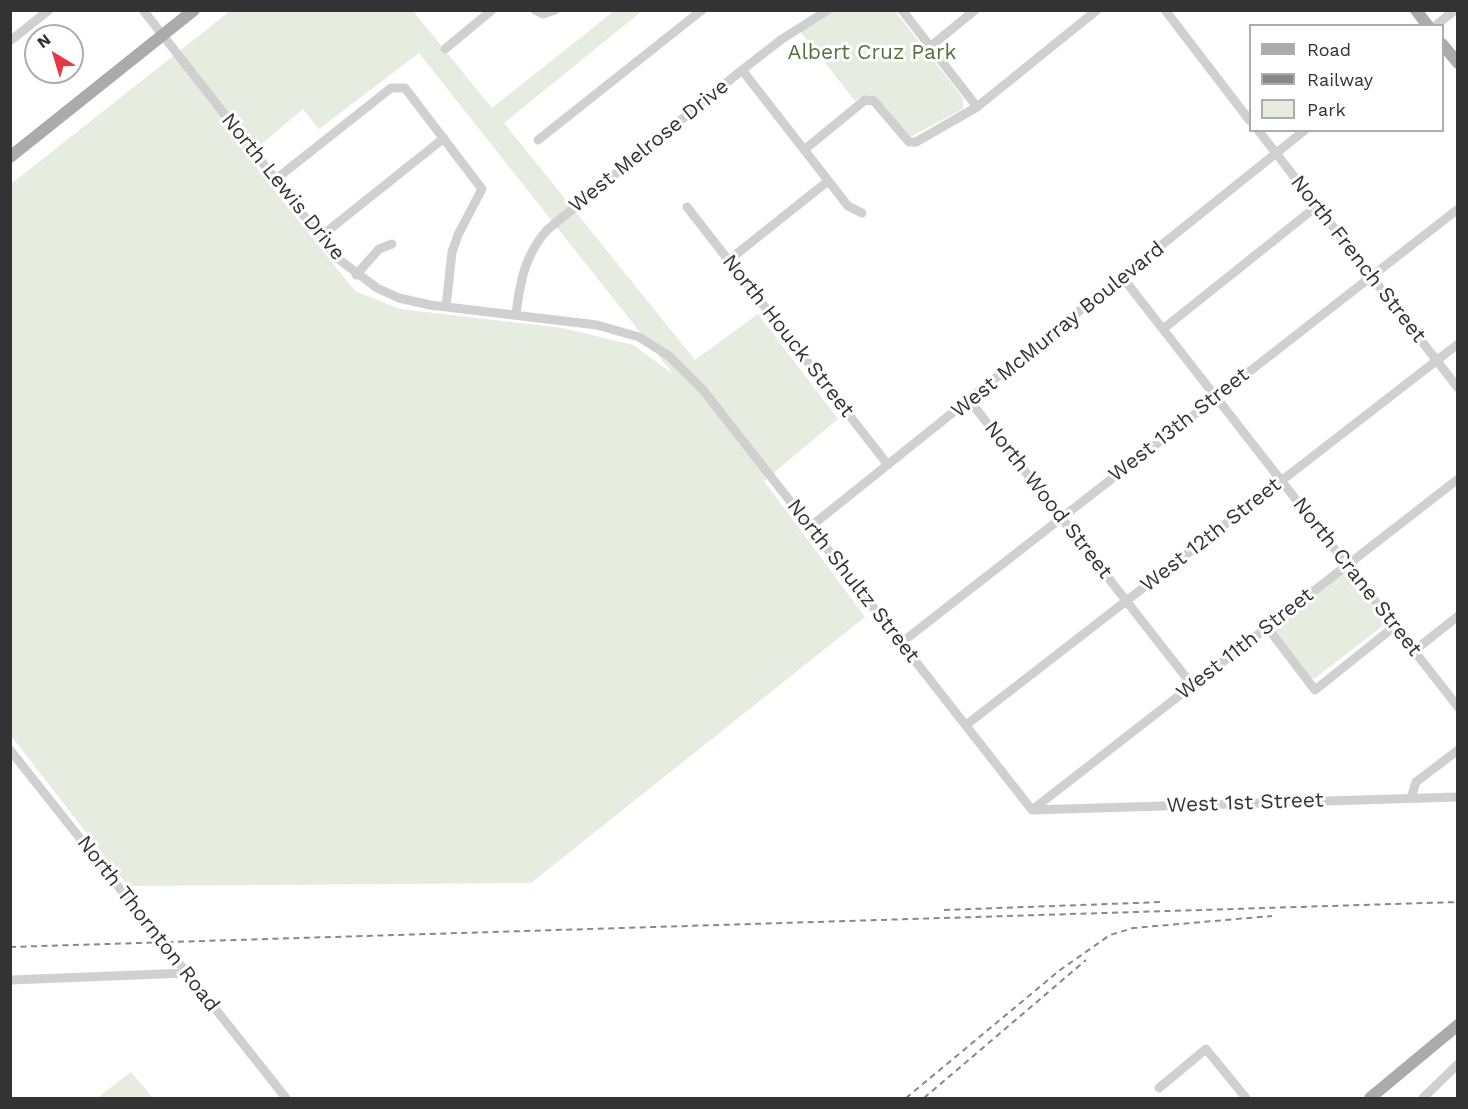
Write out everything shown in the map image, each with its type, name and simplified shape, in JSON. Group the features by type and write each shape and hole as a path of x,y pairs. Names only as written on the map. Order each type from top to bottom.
{"main road":[{"path":"13,151 194,10"},
{"path":"1416,10 1426,24"},
{"path":"1444,45 1458,63"},
{"path":"1370,1098 1458,1025"}],"street":[{"path":"10,41 49,10"},
{"name":"North Lewis Drive","path":"142,10 320,237 337,258 356,275 399,298 446,307 597,325 639,337 669,356"},
{"path":"445,48 492,10"},
{"path":"536,10 543,14 555,10"},
{"path":"538,140 702,10"},
{"path":"902,10 976,106"},
{"path":"931,46 975,10"},
{"path":"804,150 865,100 874,101 909,142 916,142 976,106 1097,10"},
{"path":"1165,10 1249,118"},
{"path":"1438,24 1455,10"},
{"name":"West Melrose Drive","path":"516,314 521,275 533,246 548,230 742,70 782,39 826,11"},
{"path":"742,70 848,206 862,213"},
{"path":"276,179 391,88 401,87 409,92 480,184 482,194 465,219 455,244 448,270 446,307"},
{"name":"North French Street","path":"1260,132 1458,388"},
{"name":"West McMurray Boulevard","path":"810,527 1303,132"},
{"path":"320,237 444,138"},
{"path":"729,260 828,181"},
{"path":"1163,329 1317,206"},
{"name":"North Houck Street","path":"687,207 888,465"},
{"name":"West 13th Street","path":"901,643 1215,396 1458,209"},
{"path":"356,275 379,249 392,244"},
{"name":"North Crane Street","path":"1123,278 1458,707"},
{"name":"West 12th Street","path":"966,725 1458,344"},
{"name":"North Shultz Street","path":"669,356 703,390 1032,810"},
{"name":"North Wood Street","path":"970,401 1192,685"},
{"name":"West 11th Street","path":"1032,810 1458,479"},
{"path":"1414,651 1458,616"},
{"path":"1267,627 1315,690 1395,626"},
{"name":"North Thornton Road","path":"10,750 286,1098"},
{"path":"1411,798 1416,782 1458,750"},
{"name":"West 1st Street","path":"1032,810 1458,796"},
{"path":"10,980 187,973"},
{"path":"1159,1088 1206,1049 1246,1098"},
{"path":"1423,1098 1458,1064"}],"green space":[{"path":"230,11 413,11 492,108 614,11 642,11 504,123 695,360 758,314 838,419 764,481 865,617 531,883 128,886 11,736 11,184","holes":["419,53 673,374 633,345 562,328 400,309 355,291 247,156 303,109 319,129"]},
{"name":"Albert Cruz Park","path":"833,11 895,11 963,98 963,109 910,137 879,101 872,97 864,97 855,101 800,31"},
{"path":"1341,573 1348,574 1383,620 1384,625 1314,679 1310,677 1274,628 1275,624"},
{"path":"131,1072 153,1098 97,1098"}],"railway":[{"path":"944,910 1163,902"},
{"path":"10,947 1458,902"},
{"path":"906,1098 1060,970 1110,935 1133,928 1272,916"},
{"path":"924,1098 1086,960"}]}
